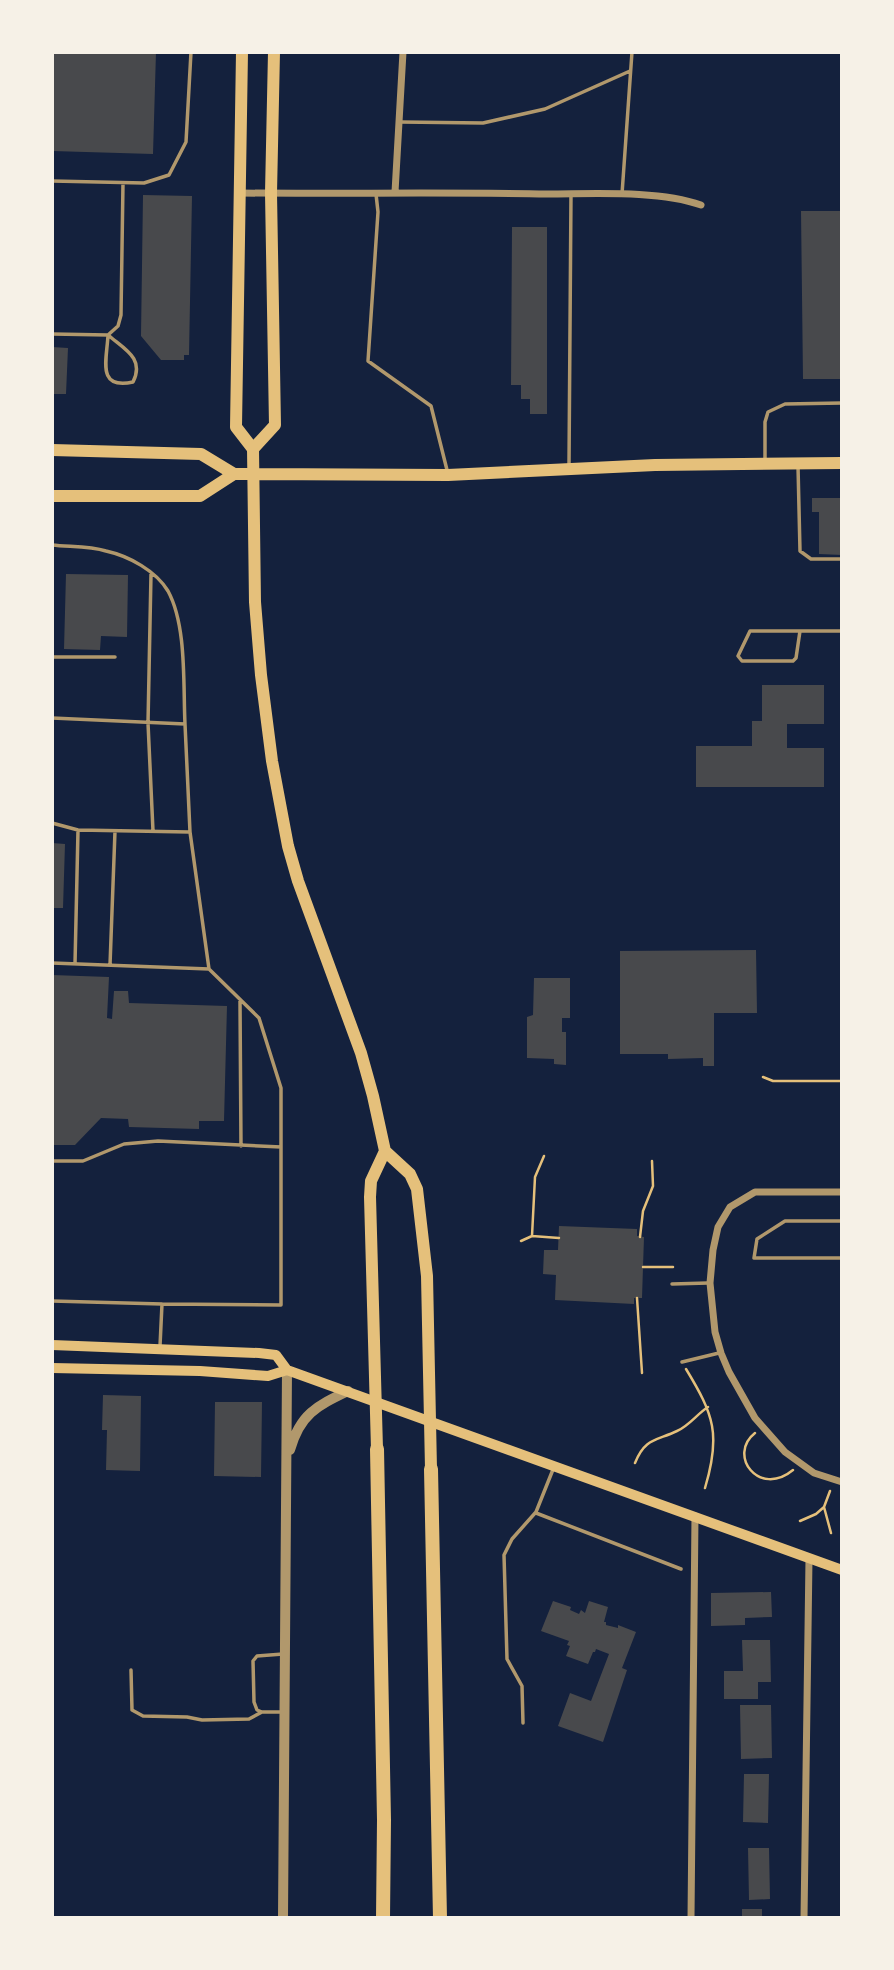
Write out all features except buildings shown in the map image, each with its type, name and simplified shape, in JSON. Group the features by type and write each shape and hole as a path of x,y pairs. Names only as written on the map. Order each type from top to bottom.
{"highway":[{"path":"242,52 236,427 253,449 255,602 266,718 281,807 298,881 364,1064 385,1151 410,1174 417,1189 426,1276 440,1917"},
{"path":"253,449 275,425 271,193 274,52"},
{"path":"52,450 201,454 234,474 448,475 569,469 842,463"},
{"path":"52,496 201,496 234,474"},
{"path":"383,1917 384,1821 370,1197 371,1181 385,1151"}],"main road":[{"path":"52,1345 276,1356 287,1370 842,1570"},
{"path":"52,1368 200,1371 268,1376 287,1370"}],"street":[{"path":"395,192 403,52"},
{"path":"238,193 622,195 685,199 701,205"},
{"path":"842,1192 755,1192 730,1207 718,1227 710,1283 715,1332 721,1353 755,1418 785,1452 814,1473 842,1482"},
{"path":"283,1917 287,1370"},
{"path":"286,1464 295,1433 303,1421 315,1407 348,1391"},
{"path":"691,1917 695,1516"},
{"path":"804,1917 809,1559"}],"lane":[{"path":"52,181 144,183 169,175 186,142 191,52"},
{"path":"622,195 632,52"},
{"path":"399,122 483,123 545,109 630,71"},
{"path":"52,334 108,335 137,361 138,372 133,382 121,384 110,379 104,370 108,335 118,326 121,315 123,183"},
{"path":"376,192 368,361 431,406 448,475"},
{"path":"569,469 571,194"},
{"path":"765,464 765,422 768,412 785,404 842,403"},
{"path":"798,464 800,551 811,559 842,559"},
{"path":"52,545 105,550 126,557 151,572 168,591 179,625 190,832 209,968 258,1018 281,1088 281,1305 52,1301"},
{"path":"151,572 148,723 153,831"},
{"path":"800,631 796,658 793,661 742,661 738,656 750,631 800,631 842,631"},
{"path":"52,657 115,657"},
{"path":"842,660 842,718"},
{"path":"52,718 185,724"},
{"path":"52,822 78,830 190,832"},
{"path":"75,964 78,830"},
{"path":"110,965 115,831"},
{"path":"52,963 209,968"},
{"path":"240,999 242,1146"},
{"path":"52,1161 83,1161 124,1144 158,1141 281,1147"},
{"path":"842,1221 785,1221 757,1239 754,1258 842,1258"},
{"path":"672,1284 710,1283"},
{"path":"160,1349 162,1304"},
{"path":"682,1362 721,1353"},
{"path":"523,1723 523,1686 507,1659 503,1555 512,1539 536,1513 555,1465"},
{"path":"536,1513 681,1569"},
{"path":"284,1712 257,1710 254,1702 253,1661 257,1656 285,1654"},
{"path":"131,1670 132,1710 143,1716 202,1720 249,1719 262,1712"}],"path":[{"path":"763,1077 773,1081 842,1081"},
{"path":"532,1236 535,1177 544,1156"},
{"path":"640,1237 643,1211 653,1186 652,1161"},
{"path":"521,1241 532,1236 559,1238"},
{"path":"643,1267 673,1266"},
{"path":"637,1298 642,1373"},
{"path":"682,1362 708,1407 714,1432 705,1488"},
{"path":"635,1463 641,1448 677,1431 708,1407"},
{"path":"755,1433 746,1443 744,1455 747,1464 757,1476 774,1480 793,1470"},
{"path":"830,1491 824,1507 831,1533"},
{"path":"800,1521 824,1507"}]}
